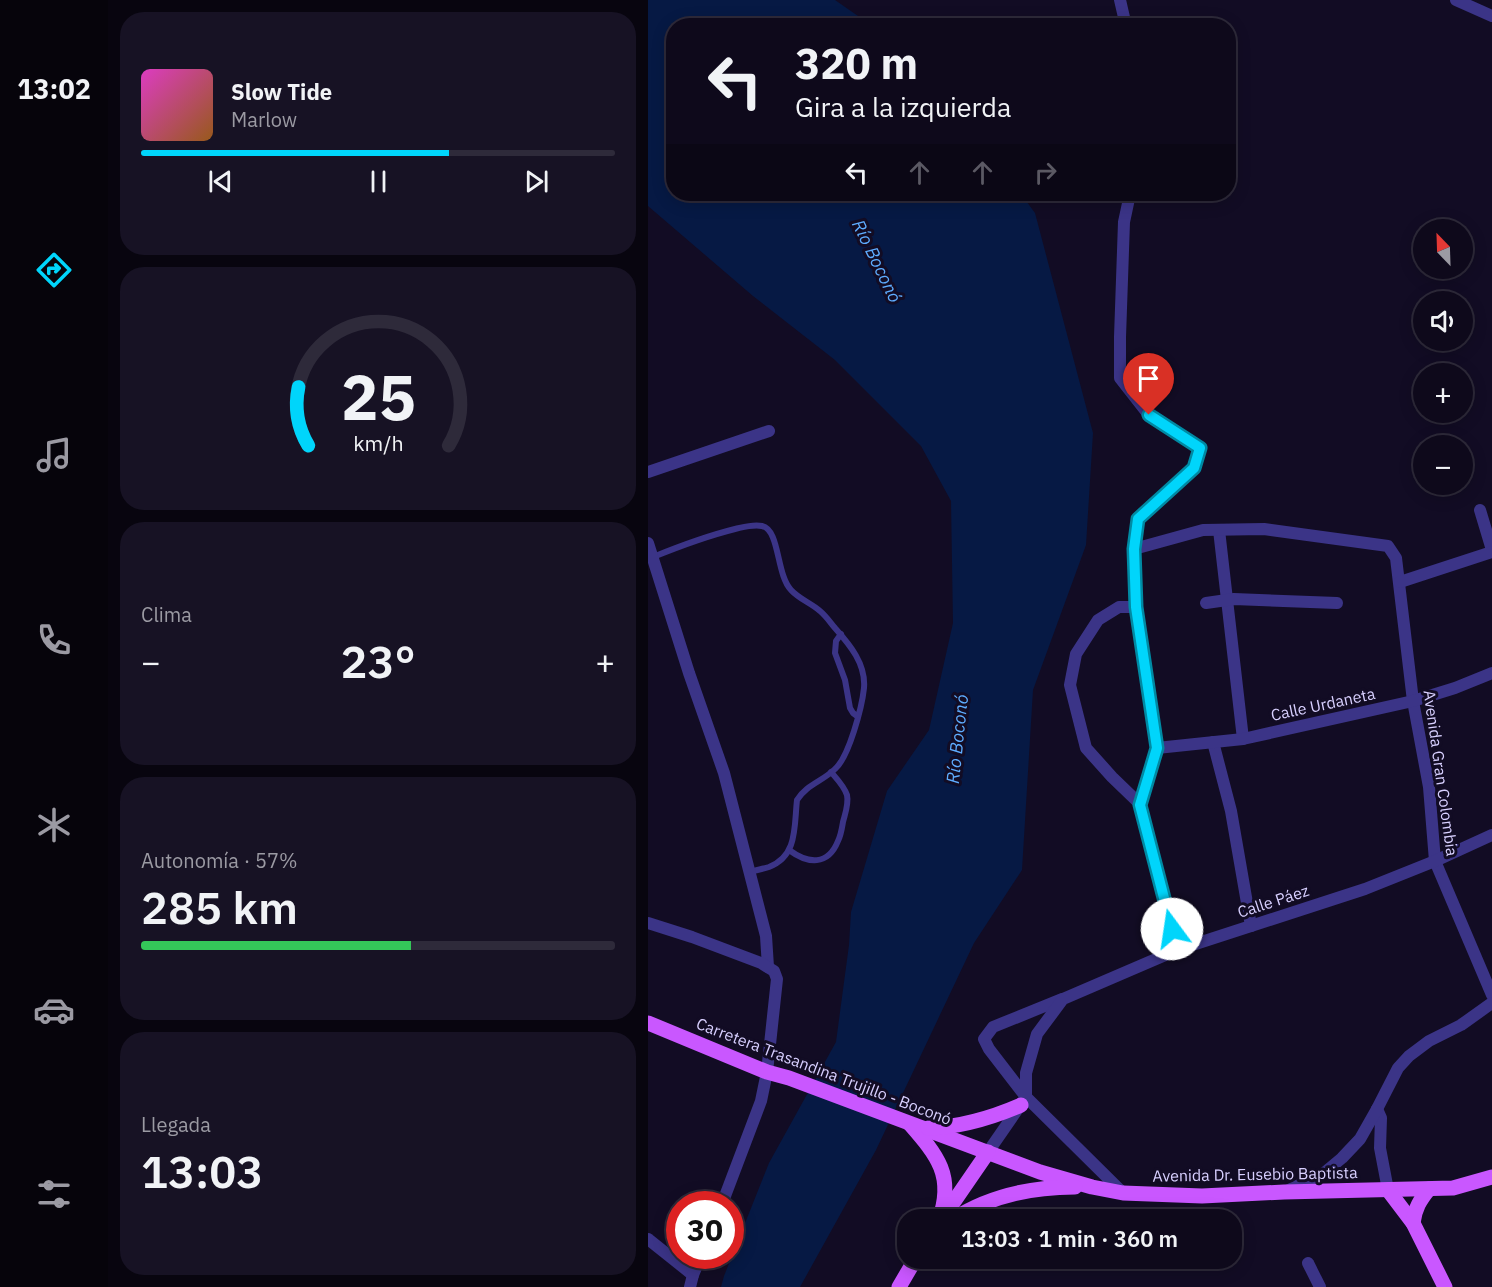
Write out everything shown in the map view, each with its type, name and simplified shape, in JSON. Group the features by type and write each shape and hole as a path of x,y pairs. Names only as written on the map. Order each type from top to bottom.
{"main road":[{"name":"Carretera Trasandina Trujillo - Boconó","path":"648,1023 766,1072 789,1078 988,1152"},
{"path":"909,1123 940,1128 973,1122 1005,1112 1023,1101"},
{"path":"909,1123 939,1162 945,1190 943,1209"},
{"path":"948,1209 988,1152"},
{"name":"Avenida Dr. Eusebio Baptista","path":"988,1152 1040,1172 1123,1193 1202,1196 1453,1188 1492,1177"},
{"path":"973,1209 1011,1194 1030,1190 1092,1187"},
{"path":"1413,1223 1415,1210 1429,1189"},
{"path":"1388,1190 1413,1223 1445,1287"},
{"path":"899,1287 910,1269"}],"street":[{"path":"1120,0 1124,18"},
{"path":"1456,0 1492,16"},
{"path":"1128,201 1124,222 1120,378 1149,415 1200,448 1194,468 1138,519 1134,549 1136,607 1157,748 1140,805"},
{"path":"648,472 770,431"},
{"path":"1400,582 1492,551 1480,510"},
{"name":"Avenida Gran Colombia","path":"1219,530 1264,529 1388,546 1396,558 1413,701 1429,788 1436,861 1492,994"},
{"path":"1134,549 1203,530 1219,530 1243,739"},
{"path":"648,543 698,704 724,773 766,936 768,967"},
{"path":"1206,603 1227,600 1337,603"},
{"path":"1136,607 1119,607 1098,620 1076,654 1070,685 1086,748 1140,805 1177,950"},
{"name":"Calle Urdaneta","path":"1157,748 1243,739 1413,701 1492,673"},
{"path":"1213,742 1231,811 1251,926"},
{"name":"Calle Páez","path":"1123,1193 1023,1101 984,1039 993,1027 1177,950 1365,889 1436,861 1492,834"},
{"path":"648,923 692,937 768,967 777,979 761,1101 727,1191"},
{"path":"988,1152 1023,1101 1026,1072 1037,1034 1063,999"},
{"path":"1284,1192 1324,1173 1360,1139 1398,1068 1409,1056 1429,1041 1461,1025 1492,1003"},
{"path":"1377,1109 1381,1118 1380,1148 1388,1190"},
{"path":"648,1239 692,1281"},
{"path":"1308,1263 1320,1287"}],"lane":[{"path":"652,557 718,534 750,526 765,527 770,531 775,542 780,569 789,588 820,611 841,634 852,649 862,672 864,686 844,758 835,769 808,787 797,800 793,842 789,850 769,867 750,872"},
{"path":"841,634 836,642 835,653 845,680 850,708 857,716"},
{"path":"789,850 804,860 819,860 830,854 838,840 848,804 844,789 831,772"}],"water":[{"name":"Río Boconó","path":"648,0 835,0 861,18 666,18 666,201 1026,201 1035,213 1093,433 1086,545 1033,690 1022,870 974,943 876,1150 800,1287 721,1287 727,1269 744,1269 744,1226 769,1163 836,1042 851,912 887,791 929,730 953,623 951,501 921,446 835,360 753,296 648,206"}],"route":[{"path":"1149,415 1200,448 1194,468 1138,519 1134,549 1136,607 1157,748 1140,805 1172,929"}]}
